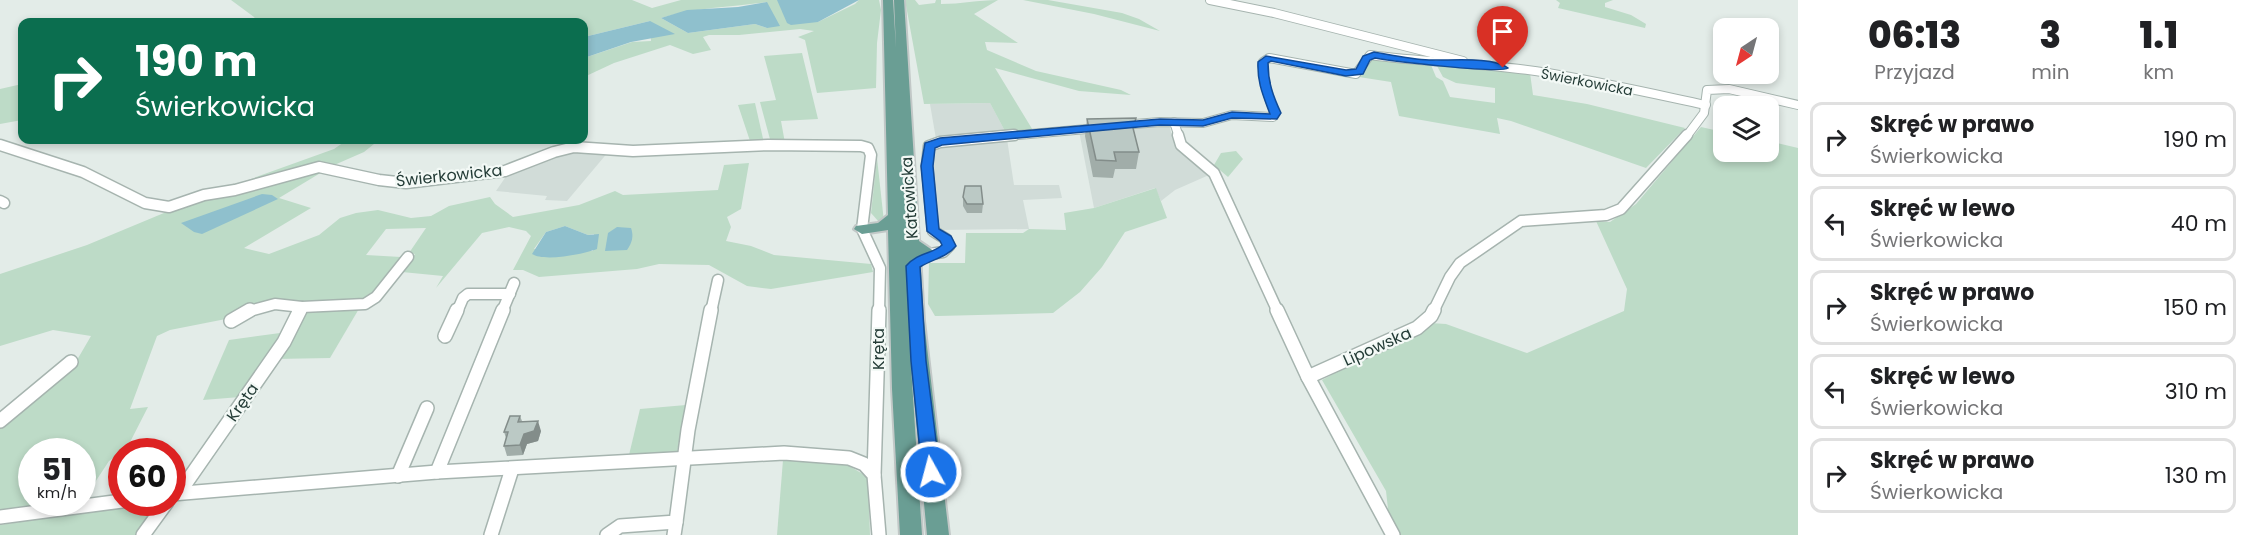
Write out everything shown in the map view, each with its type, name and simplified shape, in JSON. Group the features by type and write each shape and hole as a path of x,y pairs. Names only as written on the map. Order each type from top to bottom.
{"main road":[{"name":"Katowicka","path":"893,3 896,217 902,389 911,535"},
{"name":"Katowicka","path":"893,3 912,243 921,260 921,390 938,535"},
{"path":"862,229 882,227 896,217"}],"street":[{"path":"1210,0 1413,47 1469,63"},
{"name":"Świerkowicka","path":"1114,126 1174,122 1203,123 1232,115 1273,117 1275,113 1264,88 1263,75 1263,62 1269,58 1356,74 1370,55 1429,63 1469,63 1548,73 1706,105"},
{"name":"Lipowska","path":"1308,377 1417,328 1431,316 1450,276 1460,263 1521,221 1606,215 1621,208 1682,143 1704,113 1707,90 1729,89 1798,105"},
{"path":"1174,122 1181,145 1214,173 1308,377 1393,535"},
{"path":"921,260 943,252 949,246 946,239 933,231 927,166 929,146 940,142 1102,127"},
{"name":"Świerkowicka","path":"0,145 83,172 145,203 169,207 204,195 235,190 319,167 379,180 406,183 506,171 554,152 574,147 633,151 768,145 854,145 868,148 871,155 862,214 862,229"},
{"name":"Kręta","path":"862,229 864,240 874,252 880,268 874,475 879,535"},
{"path":"231,321 241,313 252,309 293,304 302,307 365,304 376,297 408,257"},
{"path":"607,535 620,526 675,529 682,458 698,367 718,280"},
{"path":"437,472 512,289 468,294 463,298 445,336"},
{"name":"Kręta","path":"186,477 284,342 302,307"},
{"path":"0,421 71,362"},
{"path":"398,476 427,408"},
{"path":"186,494 437,472 784,453 849,458 864,464 874,475"},
{"path":"491,535 512,469"},
{"path":"0,517 108,503"},
{"name":"Kręta","path":"143,535 157,516"}],"shaded area":[{"path":"990,103 1007,135 936,139 930,104"},
{"path":"1169,125 1173,139 1181,150 1209,175 1175,190 1161,201 1155,188 1094,208 1079,131"},
{"path":"1007,139 1014,185 1059,185 1062,198 1023,200 1029,229 938,230 933,198 931,149"},
{"path":"569,148 609,151 567,201 545,200 547,196 496,191 509,172"}],"green space":[{"path":"231,0 632,0 652,8 681,0 778,0 818,22 859,0 879,0 881,10 877,43 876,88 817,93 805,40 798,37 814,31 800,29 739,35 709,35 703,37 711,50 693,54 670,45 614,63 588,75 588,57 632,42 651,41 650,21 588,36 588,18 255,18","holes":["767,2 767,28 755,24 688,33 661,18 700,9"]},
{"path":"905,0 915,0 919,5 935,3 936,0 941,0 941,4 998,0 974,14 1018,43 985,42 987,50 1036,71 1121,90 1131,95 1079,91 995,68 1034,132 1007,135 990,103 924,104"},
{"path":"1023,0 1048,0 1122,13 1139,19 1160,31 1094,14"},
{"path":"1556,0 1613,0 1605,3 1605,7 1631,15 1646,24 1645,28 1558,8 1560,3"},
{"path":"802,53 818,119 781,121 785,143 771,143 760,102 776,100 764,56"},
{"path":"1370,58 1431,65 1436,77 1443,81 1450,97 1495,103 1495,88 1456,83 1443,77 1437,66 1475,66 1530,73 1533,95 1587,104 1685,128 1646,168 1497,118 1500,134 1399,116 1391,82 1359,77 1363,74"},
{"path":"18,85 18,121 0,124 0,89"},
{"path":"755,103 764,143 751,144 738,105"},
{"path":"1701,127 1713,130 1713,162 1779,162 1779,143 1798,148 1798,535 1386,535 1381,526 1388,509 1386,491 1322,380 1430,323 1446,324 1527,353 1624,311 1627,289 1596,221 1610,222 1636,204"},
{"path":"341,144 374,144 364,152 332,166 279,198 311,208 244,248 269,254 319,235 340,218 378,210 411,218 431,216 449,206 490,197 495,204 513,217 579,205 615,191 623,195 718,190 724,165 749,163 741,209 727,217 731,227 726,241 751,246 774,255 871,264 873,272 771,289 747,286 709,265 659,264 637,269 539,277 523,270 513,270 531,236 526,231 509,227 482,233 436,288 443,276 402,272 415,254 409,253 426,228 386,229 366,255 401,257 371,297 358,301 283,303 241,316 170,330 157,336 130,409 148,407 132,438 108,438 108,463 96,481 96,438 18,438 18,509 0,511 0,425 77,360 91,336 53,330 0,346 0,274 87,245 212,193 334,149","holes":["565,226 588,235 594,234 593,251 534,249 546,232"]},
{"path":"1236,151 1243,159 1228,177 1214,165 1221,153"},
{"path":"877,158 884,222 879,222 871,213"},
{"path":"1156,188 1167,218 1125,232 1102,267 1080,292 1053,313 935,316 928,304 929,263 965,263 966,233 1023,233 1029,229 1066,230 1064,213 1094,208"},
{"path":"360,307 330,358 275,359 305,309"},
{"path":"280,333 268,358 240,397 203,400 229,340"},
{"path":"686,405 677,452 629,455 640,409"},
{"path":"783,460 844,463 868,477 870,535 777,535"},
{"path":"108,509 108,516 150,516 136,535 0,535 0,525 60,516 96,516 96,511"}],"water":[{"path":"777,0 859,0 818,22 791,25 787,23"},
{"path":"767,2 780,26 767,28 755,24 688,33 661,18 687,10 738,7"},
{"path":"650,21 675,34 631,42 588,57 588,36"},
{"path":"262,194 272,195 278,199 202,234 194,232 181,223"},
{"path":"565,226 588,235 599,234 597,249 554,257 532,254 546,232"},
{"path":"617,227 631,228 630,245 627,250 605,251 608,233"}],"building":[{"path":"1136,118 1133,128 1139,152 1114,152 1116,161 1096,160 1087,119"},
{"path":"965,186 981,186 983,204 967,204 963,197"},
{"path":"510,416 520,416 518,422 538,421 534,431 524,434 520,445 504,446 508,432 504,432"}],"route":[{"path":"931,472 921,390 913,266 930,254 943,252 949,246 946,239 933,231 927,166 927,149 933,143 1160,122 1203,123 1232,115 1273,117 1275,113 1264,88 1263,75 1263,62 1269,58 1356,74 1370,55 1429,63 1469,63 1503,68"}]}
